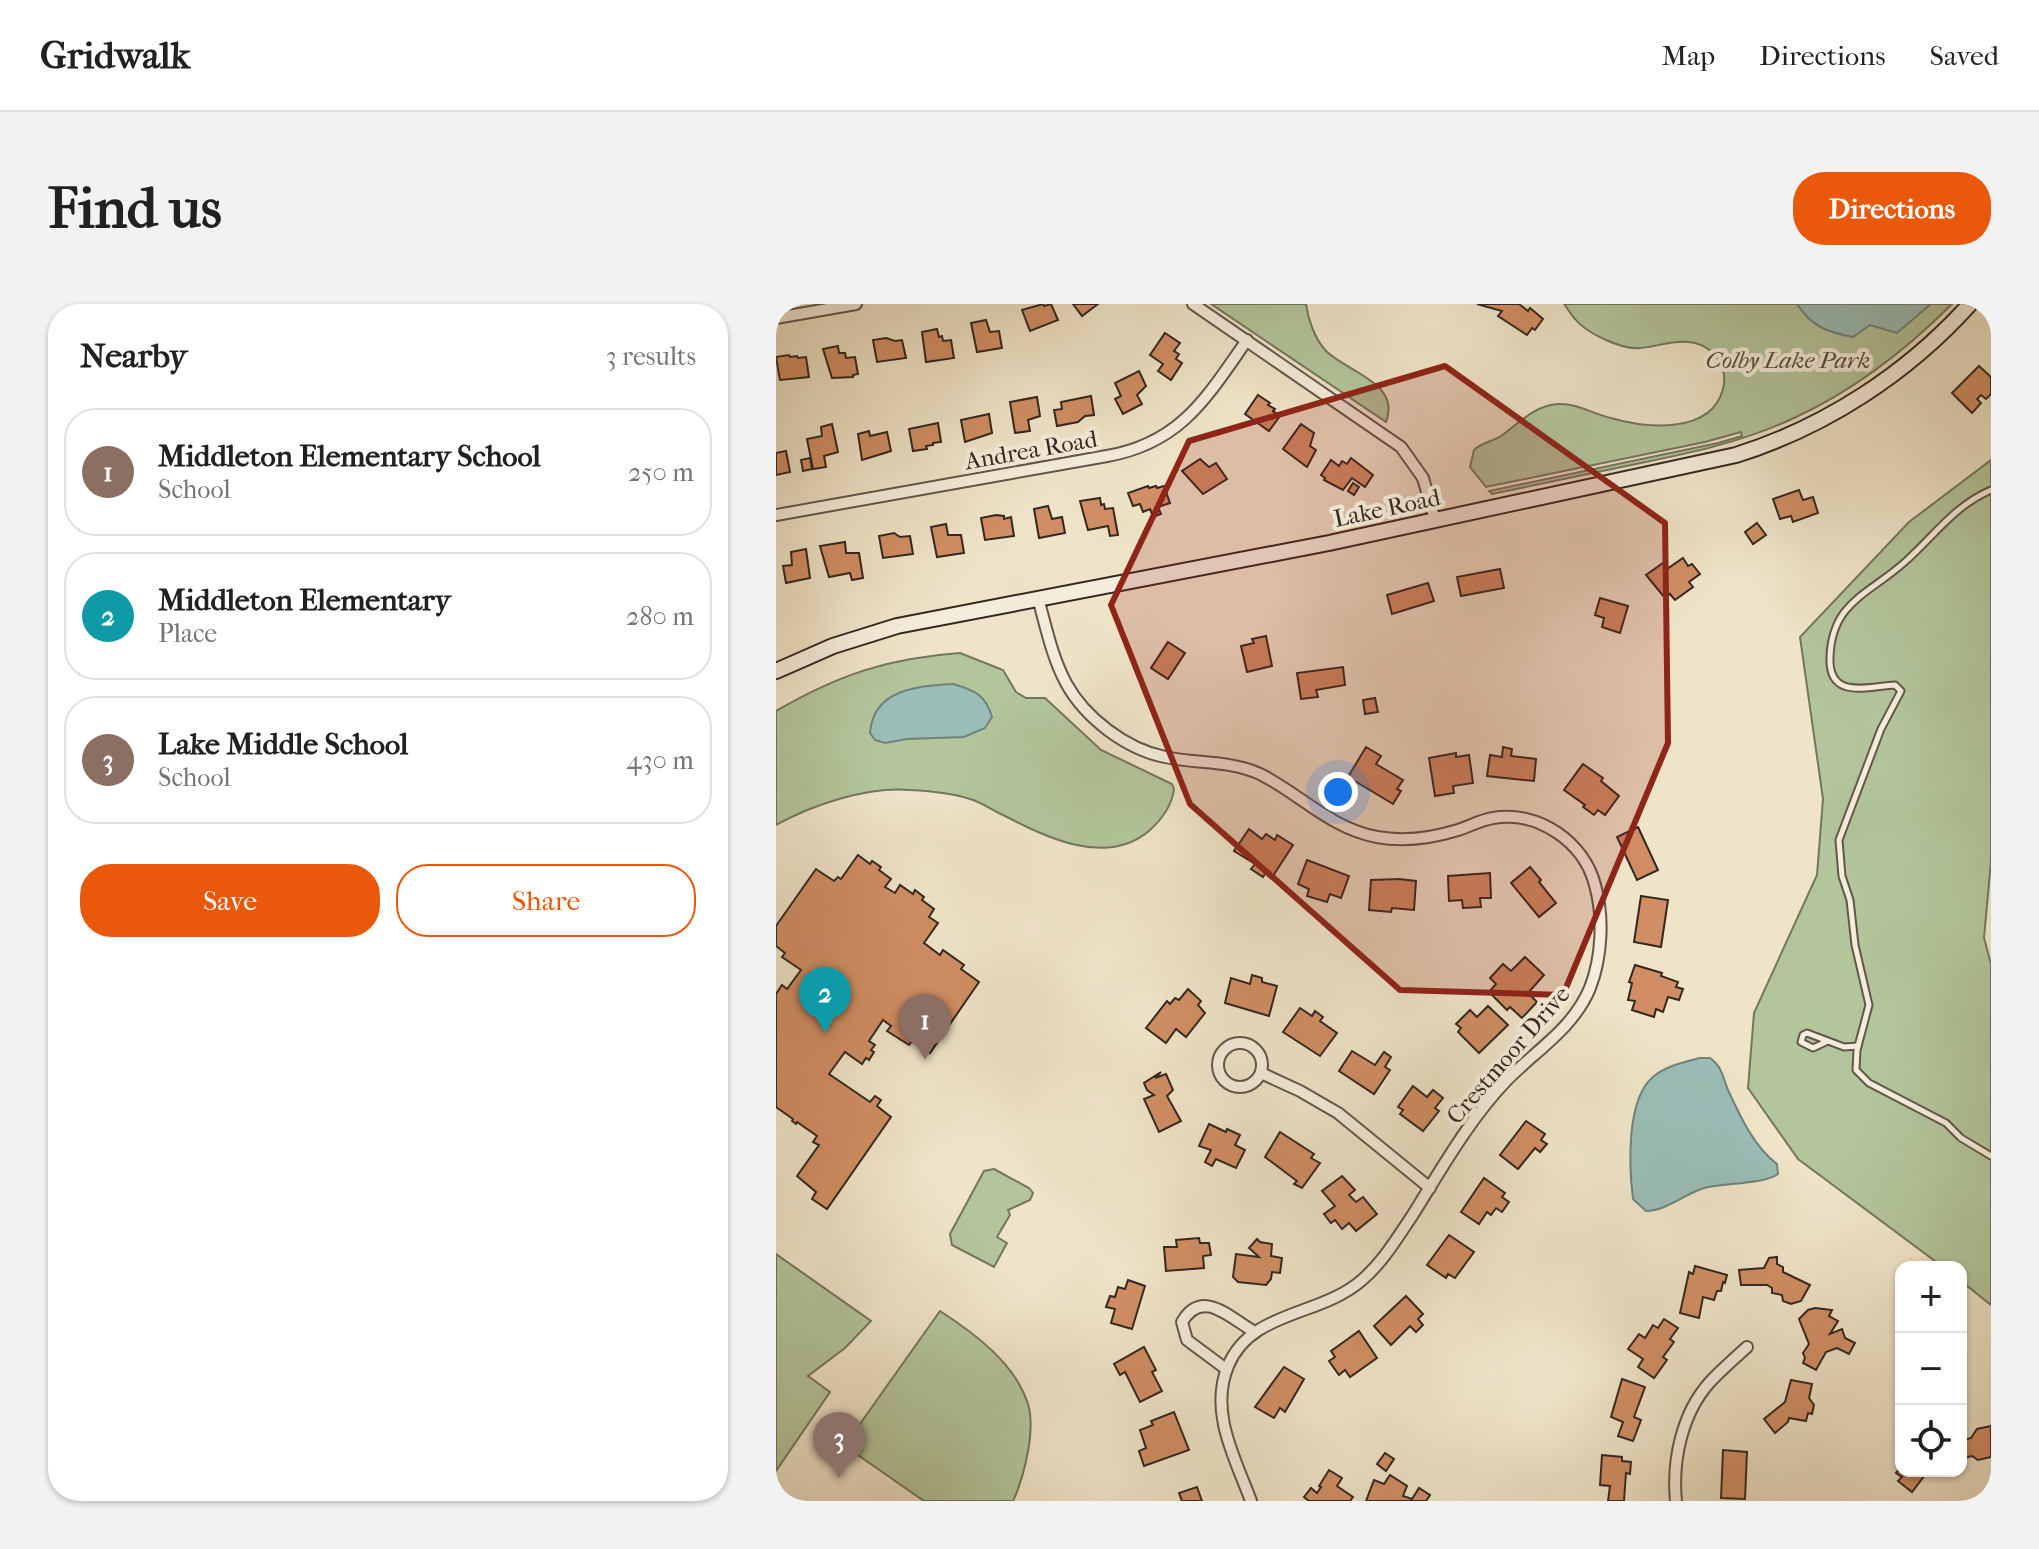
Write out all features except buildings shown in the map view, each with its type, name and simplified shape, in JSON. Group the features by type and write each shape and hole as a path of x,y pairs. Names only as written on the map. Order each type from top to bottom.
{"street":[{"path":"776,318 802,309 856,304"},
{"path":"1193,304 1401,447 1420,473 1435,520"},
{"name":"Lake Road","path":"776,671 822,650 875,632 1703,464 1772,443 1815,423 1871,389 1928,345 1970,304"},
{"name":"Andrea Road","path":"776,515 1138,449 1168,434 1192,415 1247,340"},
{"name":"Crestmoor Drive","path":"1038,598 1052,649 1067,685 1099,723 1145,751 1164,757 1242,767 1258,773 1335,823 1375,837 1420,838 1496,817 1511,817 1545,826 1563,836 1578,849 1589,867 1599,907 1599,950 1589,989 1565,1026 1492,1097 1390,1249 1361,1281 1328,1303 1253,1331"},
{"path":"1244,1044 1257,1051 1261,1058 1261,1073 1252,1083 1233,1086 1222,1078 1220,1058 1230,1046 1244,1044"},
{"path":"1261,1073 1338,1113 1430,1188"},
{"path":"1226,1369 1187,1340 1182,1331 1182,1322 1195,1307 1204,1304 1213,1307 1253,1331 1233,1355 1226,1369 1221,1400 1222,1418 1251,1501"},
{"path":"1676,1501 1675,1471 1688,1418 1708,1383 1747,1347"}],"lane":[{"path":"1991,490 1970,500 1944,521 1906,561 1843,613 1832,633 1829,668 1834,679 1841,684 1861,689 1895,685 1901,691 1881,729 1839,840 1842,876 1850,900 1855,945 1869,1005 1855,1063 1860,1077 1946,1123 1961,1138 1991,1156"},
{"path":"1828,1041 1813,1048 1801,1042 1807,1033 1844,1047 1858,1046"}],"highlighted area":[{"path":"1445,366 1665,523 1668,743 1563,995 1400,990 1190,804 1111,605 1189,441"}],"green space":[{"path":"1211,304 1306,304 1313,329 1326,351 1380,388 1389,409 1386,422"},
{"name":"Colby Lake Park","path":"1564,304 1952,304 1897,353 1858,382 1816,407 1775,426 1696,451 1492,494 1489,491 1742,436 1741,432 1486,487 1470,467 1474,450 1542,408 1565,404 1625,422 1675,424 1705,414 1716,404 1723,389 1721,365 1704,347 1682,342 1640,348 1624,346 1587,330"},
{"path":"1991,460 1991,861 1984,938 1991,964 1991,1305 1967,1286 1967,1261 1935,1261 1798,1159 1748,1088 1754,1013 1817,875 1823,799 1800,637 1909,522"},
{"path":"960,653 1003,670 1016,692 1026,698 1045,698 1101,750 1172,784 1171,801 1159,821 1133,841 1115,847 1096,848 1076,845 1038,832 963,797 894,790 841,798 776,825 776,711 821,687 864,670 910,659"},
{"path":"994,1169 1033,1193 1030,1200 1008,1210 1010,1215 997,1237 1007,1243 994,1267 952,1245 950,1234 984,1171"},
{"path":"776,1254 871,1321 845,1348 808,1376 830,1392 776,1471"},
{"path":"940,1311 992,1350 1014,1375 1028,1404 1031,1427 1028,1453 1013,1501 924,1501 852,1451 850,1438"}],"water":[{"path":"1797,304 1931,304 1897,333 1870,325 1853,337 1821,327 1808,318"},
{"path":"953,684 983,698 992,717 985,728 964,737 885,743 875,740 870,733 873,718 888,699 912,689"},
{"path":"1700,1058 1710,1058 1722,1072 1743,1120 1761,1149 1777,1164 1778,1174 1764,1180 1704,1188 1661,1208 1646,1211 1633,1199 1630,1152 1638,1101 1644,1087 1658,1073"}],"place":[{"name":"Middleton Elementary","path":"825,1033"},
{"name":"Middleton Elementary School","path":"925,1060"},
{"name":"Lake Middle School","path":"839,1478"}]}
